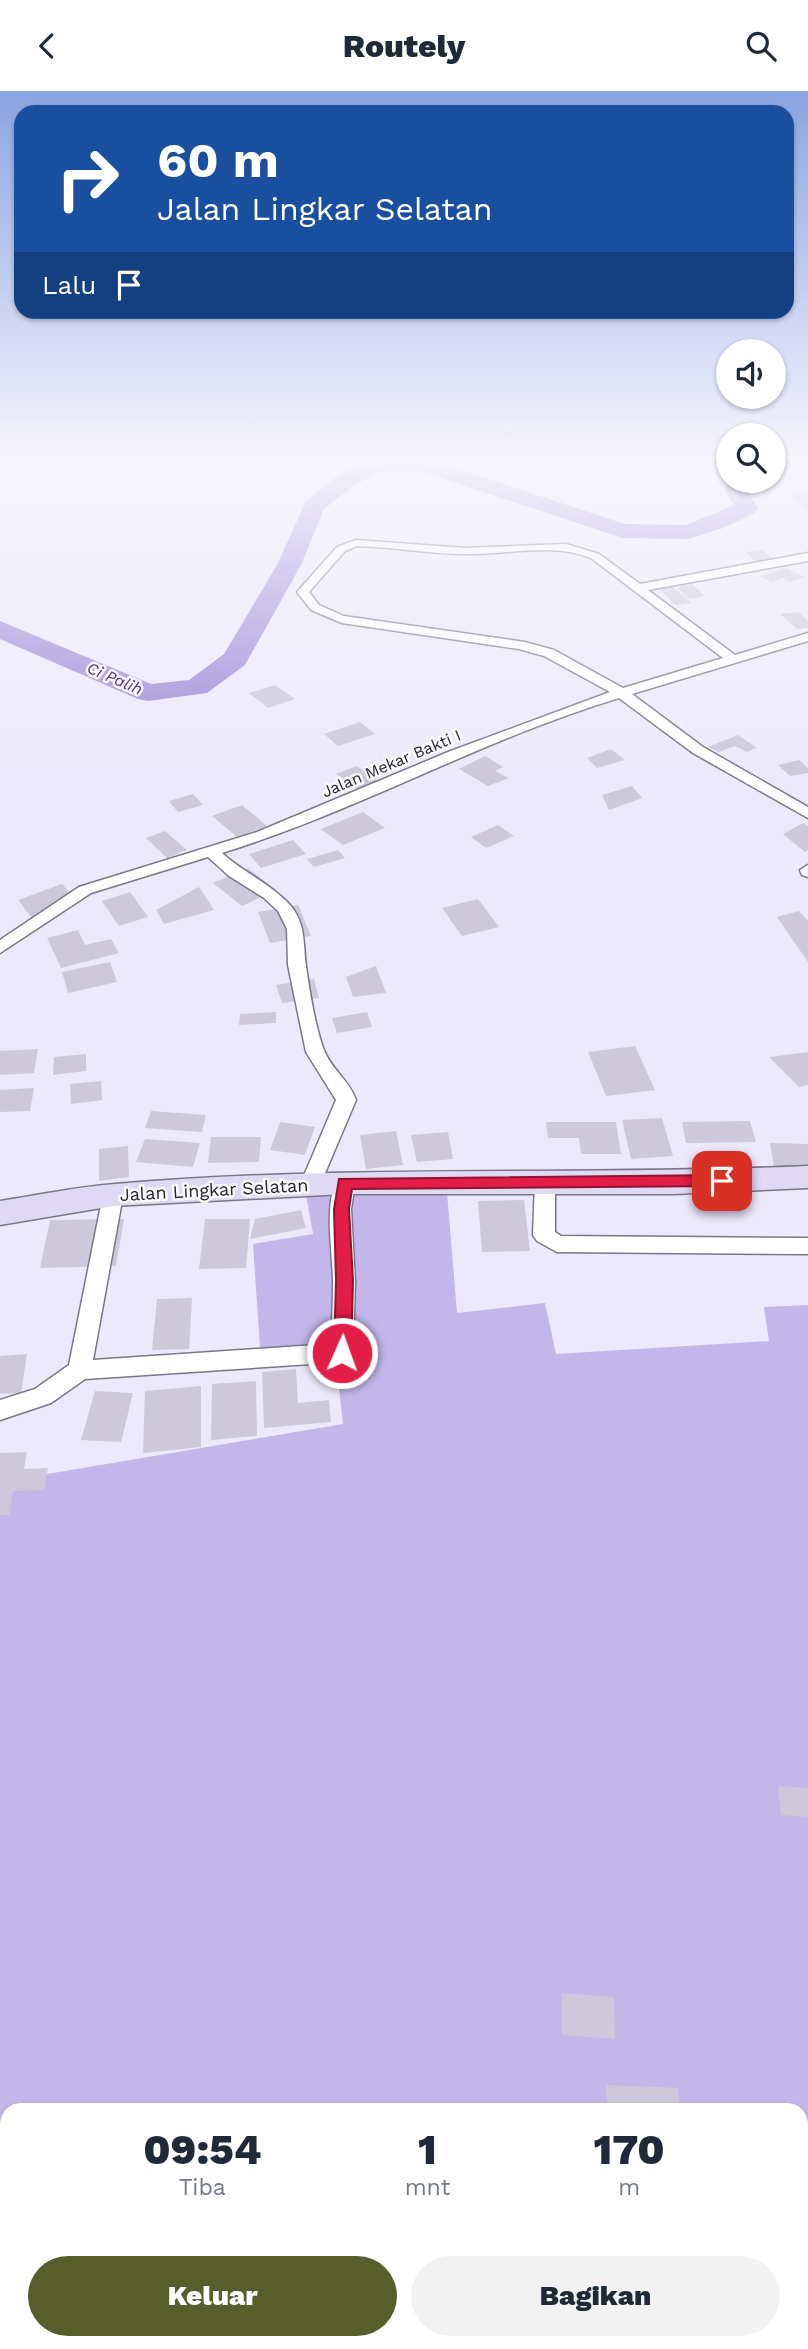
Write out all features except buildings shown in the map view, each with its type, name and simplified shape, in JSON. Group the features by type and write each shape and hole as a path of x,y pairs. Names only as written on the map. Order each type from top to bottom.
{"street":[{"path":"331,560 303,592 307,601 332,617 520,645 549,653 621,693 698,750 808,813"},
{"path":"601,560 734,660"},
{"path":"637,588 789,560"},
{"name":"Jalan Mekar Bakti I","path":"0,948 85,890 263,835 453,755 621,693 808,637"},
{"path":"212,852 235,873 270,895 285,909 295,929 297,965 315,1052 344,1093 346,1100 310,1185"},
{"path":"545,1182 544,1235 557,1244 808,1246"},
{"path":"79,1370 342,1353 344,1281 341,1209 345,1183"},
{"name":"Jalan Lingkar Selatan","path":"0,1213 113,1195 345,1183 806,1183"},
{"path":"0,1410 22,1405 58,1390 79,1370 113,1195"}],"shaded area":[{"path":"447,1192 457,1313 545,1303 556,1354 769,1341 764,1307 808,1305 808,2103 0,2103 0,1482 343,1424 335,1353 261,1363 253,1244 313,1234 306,1195"}],"waterway":[{"name":"Ci Palih","path":"0,629 148,693 197,687 235,659 291,560"}],"route":[{"path":"342,1353 344,1281 341,1209 345,1183 722,1181"}]}
